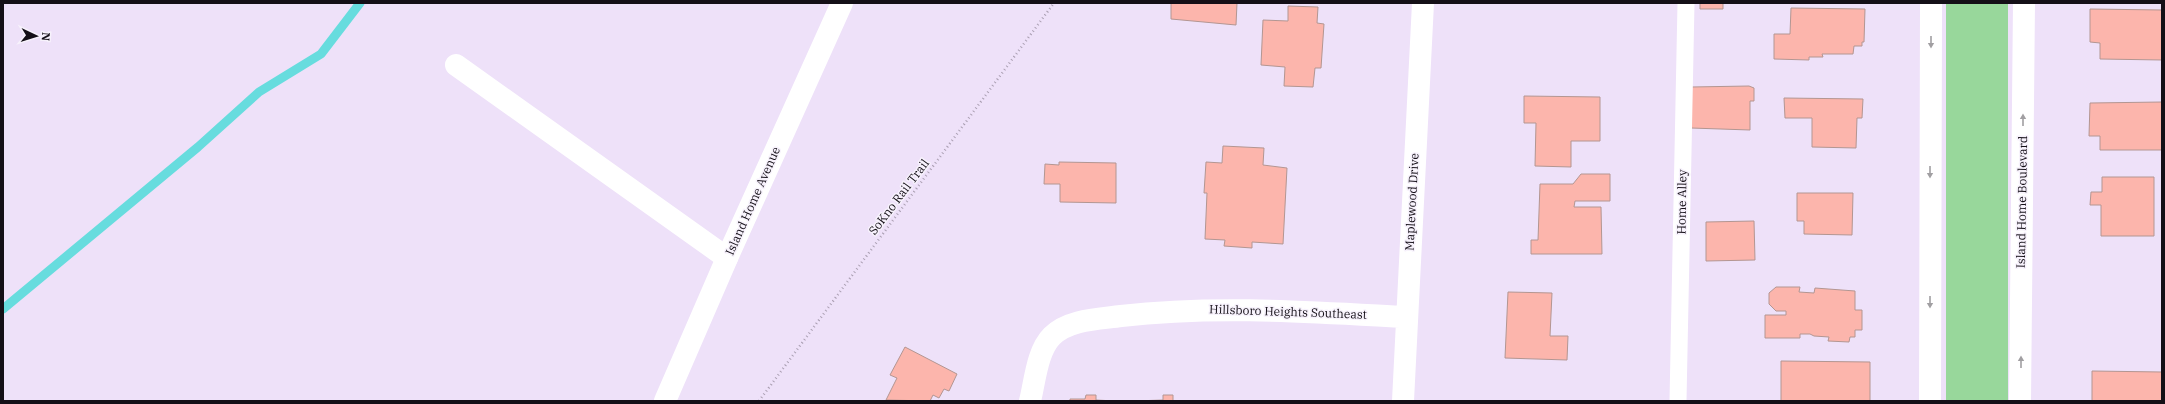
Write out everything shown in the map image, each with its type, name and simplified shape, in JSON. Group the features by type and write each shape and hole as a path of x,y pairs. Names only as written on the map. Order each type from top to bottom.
{"street":[{"name":"Island Home Avenue","path":"665,401 727,258 842,3"},
{"name":"Maplewood Drive","path":"1403,401 1406,316 1423,3"},
{"path":"1930,401 1931,3"},
{"name":"Island Home Boulevard","path":"2020,401 2024,3"},
{"path":"456,65 727,258"},
{"name":"Hillsboro Heights Southeast","path":"1030,401 1041,354 1052,336 1074,323 1156,312 1228,308 1406,316"}],"lane":[{"name":"Home Alley","path":"1678,401 1686,3"}],"path":[{"name":"SoKno Rail Trail","path":"759,401 1054,3"}],"green space":[{"path":"1946,3 2008,3 2008,401 1946,401"}],"building":[{"path":"1171,3 1237,3 1236,25 1171,19"},
{"path":"1700,3 1723,3 1723,9 1700,9"},
{"path":"1288,6 1318,7 1317,23 1324,24 1321,68 1315,68 1313,87 1284,86 1285,67 1261,65 1263,20 1288,21"},
{"path":"1791,8 1865,9 1864,42 1862,42 1862,46 1854,46 1853,54 1822,54 1823,57 1809,57 1809,60 1774,59 1774,34 1790,34"},
{"path":"2090,9 2162,10 2162,60 2100,59 2100,43 2090,42"},
{"path":"1749,86 1754,88 1754,101 1750,101 1750,130 1691,128 1691,87"},
{"path":"1524,96 1600,97 1600,141 1571,141 1571,167 1535,166 1536,123 1524,123"},
{"path":"1784,98 1863,99 1862,118 1857,118 1856,148 1812,147 1812,118 1785,118"},
{"path":"2162,102 2162,150 2100,150 2100,136 2089,136 2090,103"},
{"path":"1223,146 1264,148 1263,165 1287,168 1283,244 1252,242 1252,248 1224,246 1225,240 1205,239 1207,193 1204,193 1206,162 1222,163"},
{"path":"1059,162 1116,163 1116,203 1060,202 1060,184 1044,184 1045,164 1059,165"},
{"path":"1581,174 1610,174 1610,201 1575,201 1574,207 1601,207 1602,254 1531,254 1531,240 1538,240 1540,184 1573,184"},
{"path":"2102,177 2154,177 2154,236 2101,236 2101,205 2090,205 2091,192 2102,192"},
{"path":"1797,193 1853,193 1852,235 1804,234 1804,221 1797,221"},
{"path":"1754,221 1755,260 1706,261 1706,222"},
{"path":"1776,287 1800,287 1799,292 1814,293 1815,288 1855,291 1855,310 1862,310 1862,330 1855,330 1855,337 1850,337 1849,342 1828,341 1829,337 1814,336 1810,334 1800,334 1800,338 1765,338 1765,315 1786,315 1786,311 1776,311 1769,304 1769,293"},
{"path":"1508,292 1552,293 1550,336 1568,336 1567,360 1505,358"},
{"path":"905,347 957,374 949,391 944,389 939,398 933,395 930,401 886,400 897,378 890,375"},
{"path":"1781,361 1870,362 1870,401 1781,401"},
{"path":"2092,371 2162,372 2162,401 2092,401"},
{"path":"1086,395 1096,395 1096,400 1115,401 1070,401 1070,399 1085,399"},
{"path":"1163,395 1173,395 1173,401 1134,401 1163,400"}],"waterway":[{"path":"3,309 198,147 259,92 321,54 360,3"}]}
